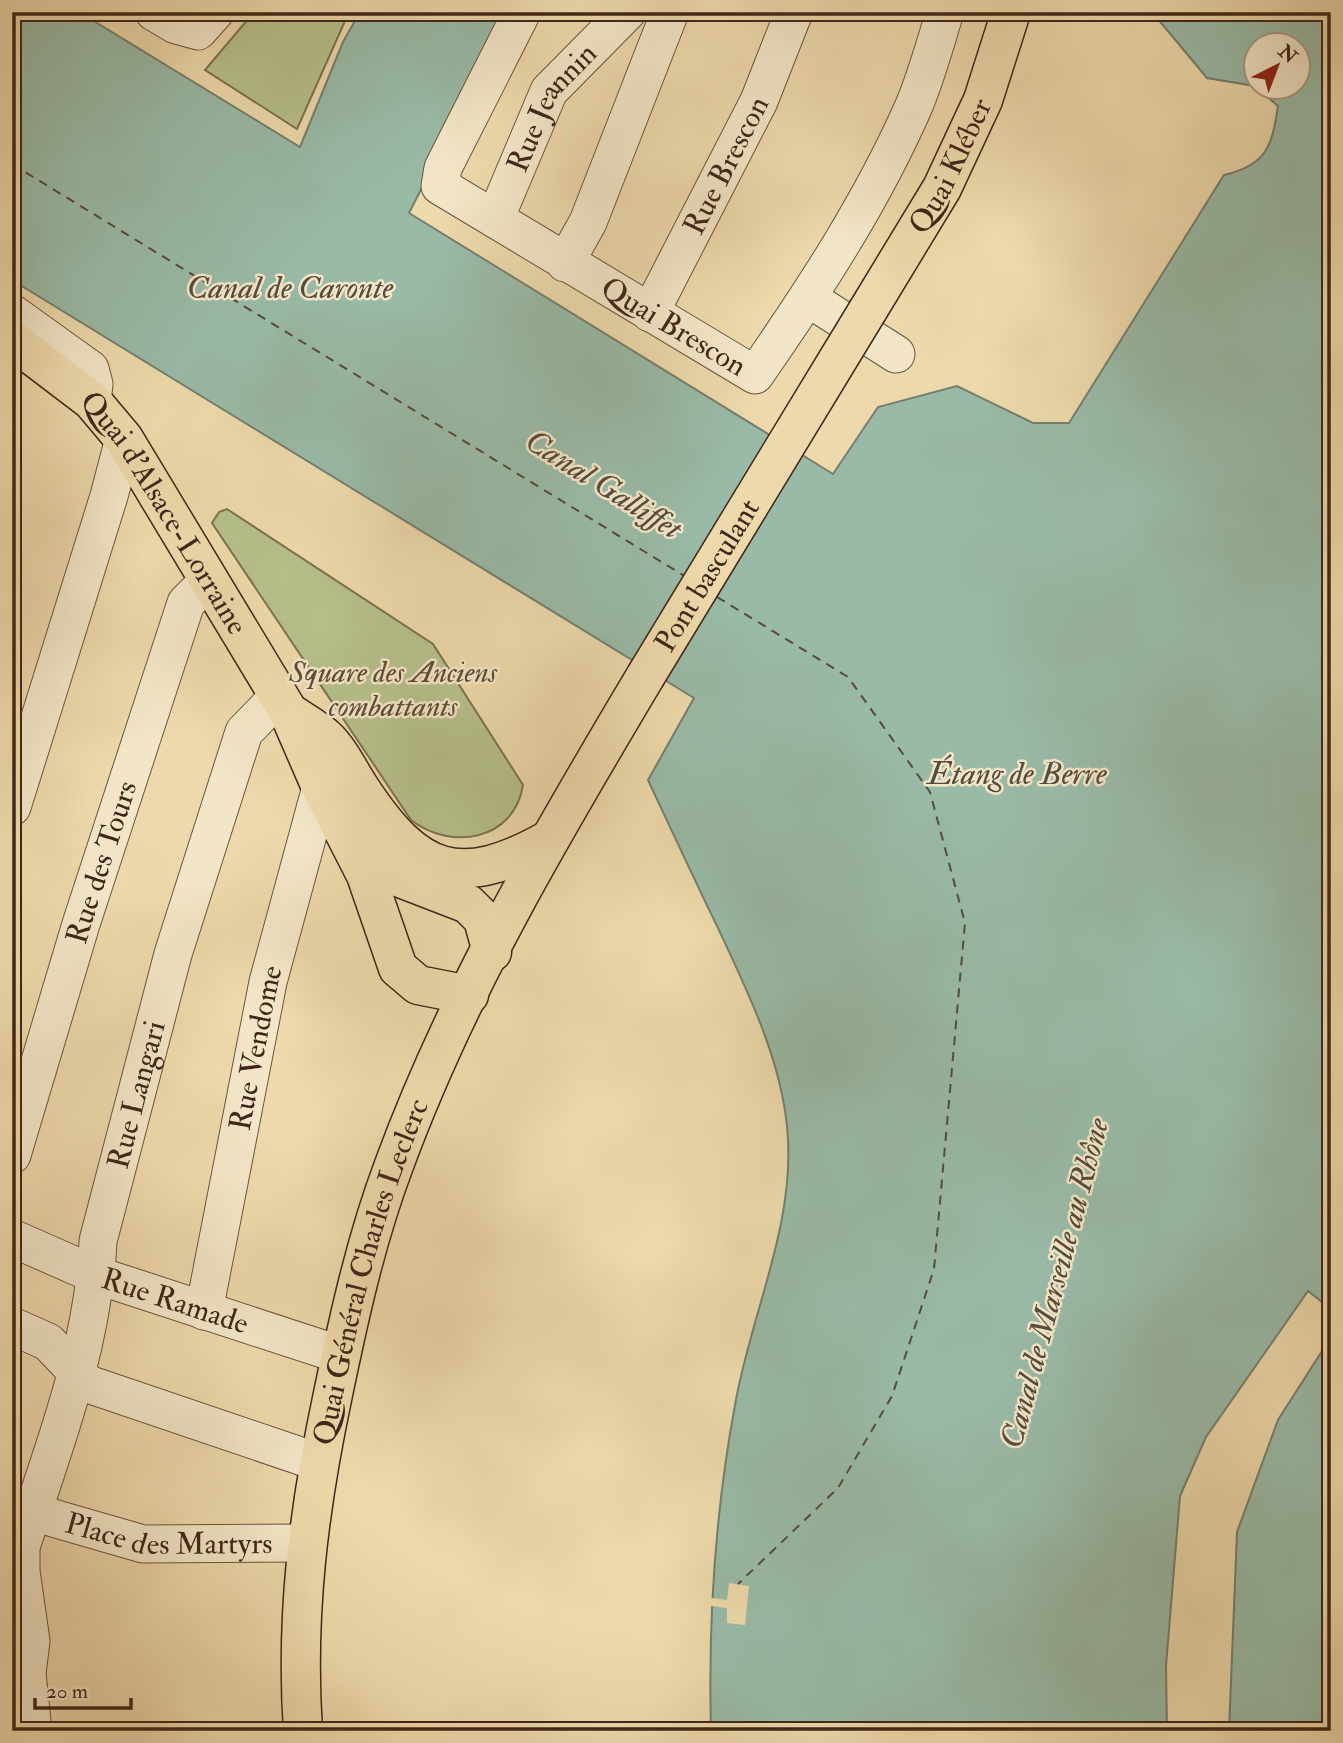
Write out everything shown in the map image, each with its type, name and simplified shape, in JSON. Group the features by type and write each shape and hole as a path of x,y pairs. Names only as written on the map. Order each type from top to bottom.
{"main road":[{"name":"Quai Kléber","path":"869,310 942,188 983,100 1011,12"},
{"name":"Pont basculant","path":"552,834 869,310"},
{"name":"Quai d'Alsace-Lorraine","path":"12,341 92,401 124,439 283,703 321,788 366,875 398,968 418,985 469,995"},
{"name":"Quai d'Alsace-Lorraine","path":"283,703 328,740 385,827 408,850 418,855 437,864 461,869 485,868 520,856 552,834"},
{"path":"283,703 382,863 398,877 468,904 483,919 492,952"},
{"name":"Quai Général Charles Leclerc","path":"303,1731 299,1679 305,1543 318,1462 341,1355 374,1222 393,1166 469,995 552,834"}],"street":[{"path":"154,12 176,25 198,30 215,12"},
{"name":"Quai Brescon","path":"522,12 443,168 440,186 755,375 808,298 866,204 913,107 945,12"},
{"name":"Rue Jeannin","path":"505,226 550,90 627,12"},
{"path":"565,263 588,222 670,12"},
{"name":"Rue Brescon","path":"650,313 759,102 794,12"},
{"path":"808,298 897,354"},
{"path":"12,313 90,369 94,384 92,401"},
{"path":"12,807 109,496 124,439"},
{"name":"Rue des Tours","path":"12,1155 81,924 186,603 209,580"},
{"name":"Rue Langari","path":"33,1731 27,1673 21,1655 31,1641 21,1572 23,1506 75,1371 96,1275 98,1241 173,954 244,732 283,703"},
{"name":"Rue Vendome","path":"204,1311 268,982 321,788"},
{"name":"Rue Ramade","path":"12,1238 96,1275 341,1355"},
{"path":"12,1326 48,1342 88,1384 318,1462"},
{"name":"Place des Martyrs","path":"23,1506 143,1544 305,1543"}],"green space":[{"path":"254,12 349,12 297,129 205,70"},
{"name":"Square des Anciens combattants","path":"227,509 433,644 523,785 517,804 507,818 494,829 479,835 462,837 427,830 411,820 212,523 219,512"}],"water":[{"path":"12,12 79,12 300,147 343,42 360,12 512,12 409,213 833,474 878,407 957,386 1033,423 1069,423 1224,175 1250,166 1265,152 1270,143 1278,106 1273,102 1312,102 1312,32 1242,32 1242,84 1207,78 1152,12 1331,12 1331,1309 1308,1291 1206,1437 1180,1496 1166,1666 1167,1731 711,1731 712,1608 722,1486 742,1370 779,1232 788,1162 783,1100 761,1024 648,780 694,698 12,280"},
{"path":"1331,1337 1331,1731 1229,1731 1237,1532 1278,1420"}],"pier":[{"path":"729,1583 749,1586 745,1625 727,1623 727,1608 711,1606 711,1598 727,1600"}],"ferry route":[{"path":"12,164 686,577"},
{"path":"717,597 848,677 930,792 965,923 934,1269 892,1396 838,1488 738,1584"}],"water label":[{"name":"Canal de Caronte","path":"290,287"},
{"name":"Canal Galliffet","path":"604,484"},
{"name":"Étang de Berre","path":"1017,773"},
{"name":"Canal de Marseille au Rhône","path":"1054,1283"}]}
